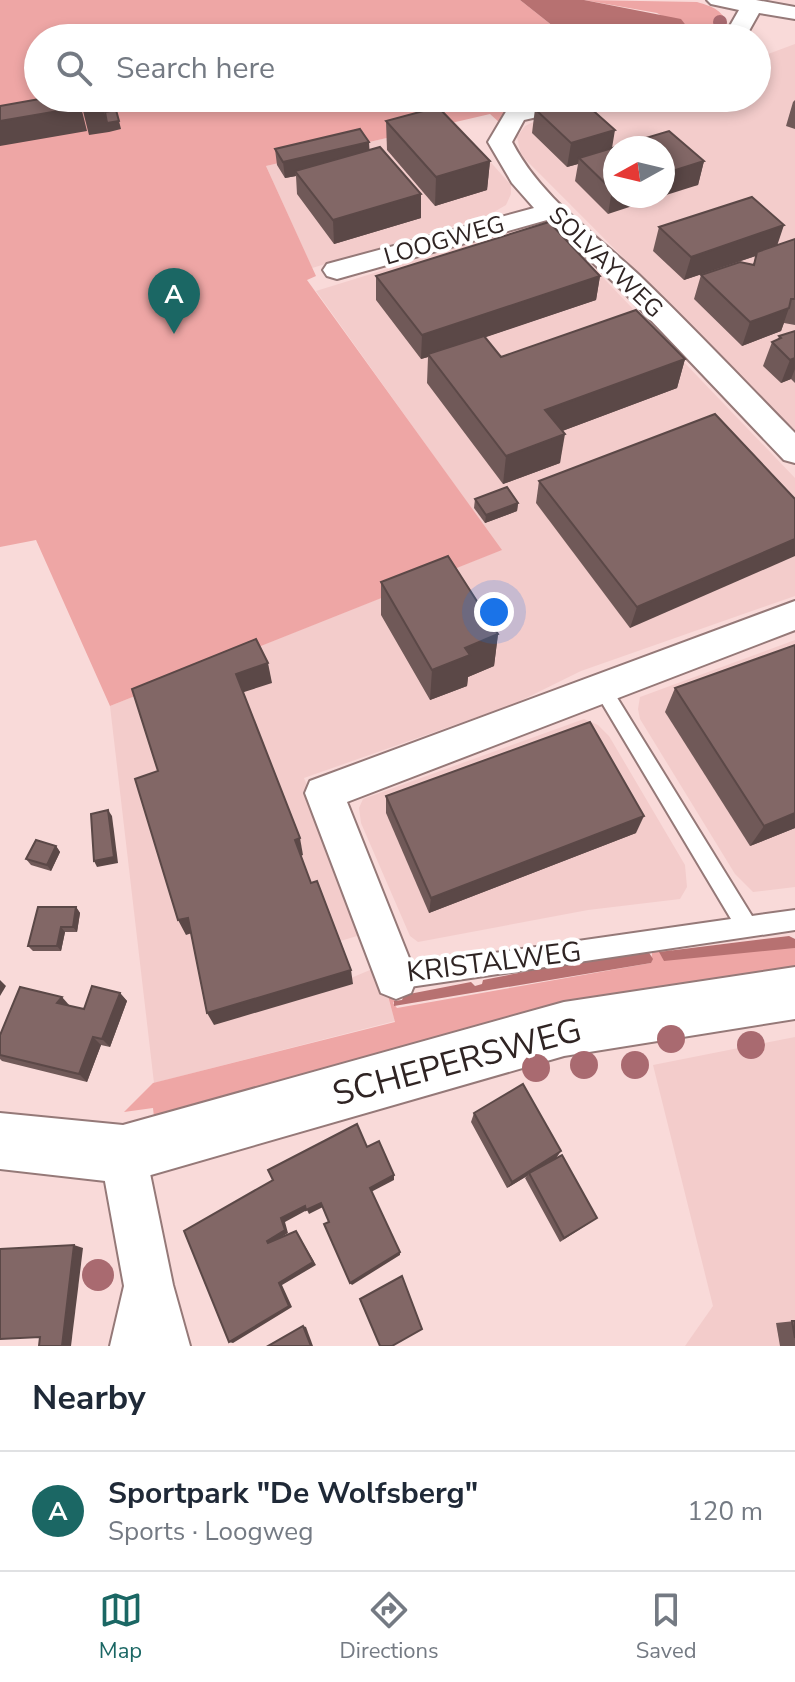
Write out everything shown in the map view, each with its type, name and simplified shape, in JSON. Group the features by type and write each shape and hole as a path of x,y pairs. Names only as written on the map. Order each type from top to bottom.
{"street":[{"path":"718,0 795,13"},
{"path":"742,24 752,6"},
{"name":"SOLVAYWEG","path":"528,112 515,115 504,130 500,142 505,154 551,211 611,264 795,452"},
{"name":"LOOGWEG","path":"337,270 551,211"},
{"name":"KRISTALWEG","path":"396,978 324,793 795,615"},
{"name":"SCHEPERSWEG","path":"123,1154 564,1029 795,993"},
{"path":"0,1141 123,1154 148,1285 165,1346"},
{"path":"135,1346 148,1285"}],"lane":[{"path":"602,688 747,927"},
{"name":"KRISTALWEG","path":"396,978 795,920"}],"shaded area":[{"path":"0,0 520,0 550,24 24,24 24,112 533,112 500,123 490,114 266,166 316,276 307,280 502,550 110,706 36,540 0,547"},
{"path":"520,0 584,0 681,19 685,24 550,24"},
{"path":"584,0 697,2 717,10 727,24 677,24 657,13"},
{"path":"795,44 795,430 521,155 517,137 525,126 559,112 771,112 771,53"},
{"path":"455,122 511,185 506,205 487,216 312,268 266,166"},
{"path":"526,226 553,231 566,239 795,478 795,596 581,671 514,704 304,778 362,922 357,936 337,942 351,978 370,970 370,967 380,972 391,996 388,997 395,1021 154,1083 110,706 501,550 316,291"},
{"path":"795,640 795,887 753,892 735,874 640,719 640,697"},
{"path":"584,719 598,725 609,736 685,865 687,887 680,899 588,910 418,942 410,936 361,823 359,808 363,799"},
{"path":"789,936 795,939 795,948 664,961 659,952"},
{"path":"672,946 672,951 659,952 795,948 795,969 608,995 154,1117 153,1108 124,1112 153,1083 395,1022 388,996 397,998 393,1003 397,1008 651,963 652,953 580,965 577,960"},
{"path":"648,951 653,959 651,963 394,1006 394,1001 402,1000 404,995 471,982 475,986 482,984 483,980"},
{"path":"795,1037 795,1346 685,1346 713,1306 653,1065"}],"building":[{"path":"24,102 24,112 52,112 0,121 0,106"},
{"path":"105,112 117,112 119,121 107,123"},
{"path":"419,112 443,112 490,161 436,177 386,121"},
{"path":"538,112 595,112 615,130 571,143"},
{"path":"360,129 369,142 283,162 275,149"},
{"path":"669,131 675,136 652,136"},
{"path":"675,136 704,161 675,170"},
{"path":"380,147 421,194 333,220 295,171"},
{"path":"603,151 603,181 579,158"},
{"path":"752,197 784,225 691,257 659,227"},
{"path":"549,222 600,276 422,335 376,276"},
{"path":"795,239 795,299 791,299 789,308 750,322 701,275 740,262 754,265 757,252"},
{"path":"636,310 685,359 545,410 565,434 506,456 428,354 484,336 501,357"},
{"path":"795,331 795,358 790,360 772,342"},
{"path":"715,414 795,499 795,539 637,607 539,481"},
{"path":"507,487 518,503 486,515 475,499"},
{"path":"448,556 498,634 465,648 470,655 432,670 381,582"},
{"path":"256,639 268,663 236,674 300,838 295,840 311,883 317,881 351,970 207,1013 188,918 178,920 135,779 158,771 132,689"},
{"path":"795,645 795,813 764,826 675,688"},
{"path":"590,722 644,816 431,898 386,796"},
{"path":"108,810 114,857 94,861 91,814"},
{"path":"36,840 56,846 47,865 26,859"},
{"path":"38,907 76,907 73,927 61,927 57,946 28,946"},
{"path":"92,986 120,993 102,1039 93,1037 79,1074 0,1055 0,1035 20,987 62,997 57,1003 84,1009"},
{"path":"523,1084 561,1151 512,1182 474,1113"},
{"path":"357,1124 367,1147 379,1141 394,1175 370,1188 400,1252 350,1283 324,1224 329,1222 321,1203 306,1210 305,1206 281,1218 285,1230 268,1243 296,1231 313,1262 279,1283 289,1306 229,1342 184,1231 273,1180 268,1170"},
{"path":"562,1155 597,1218 564,1238 529,1173"},
{"path":"74,1245 62,1346 39,1346 40,1337 0,1339 0,1249"},
{"path":"402,1276 422,1329 392,1346 380,1346 360,1299"},
{"path":"303,1326 311,1346 268,1346"}],"place":[{"name":"Sportpark \"De Wolfsberg\"","path":"174,334"}]}
